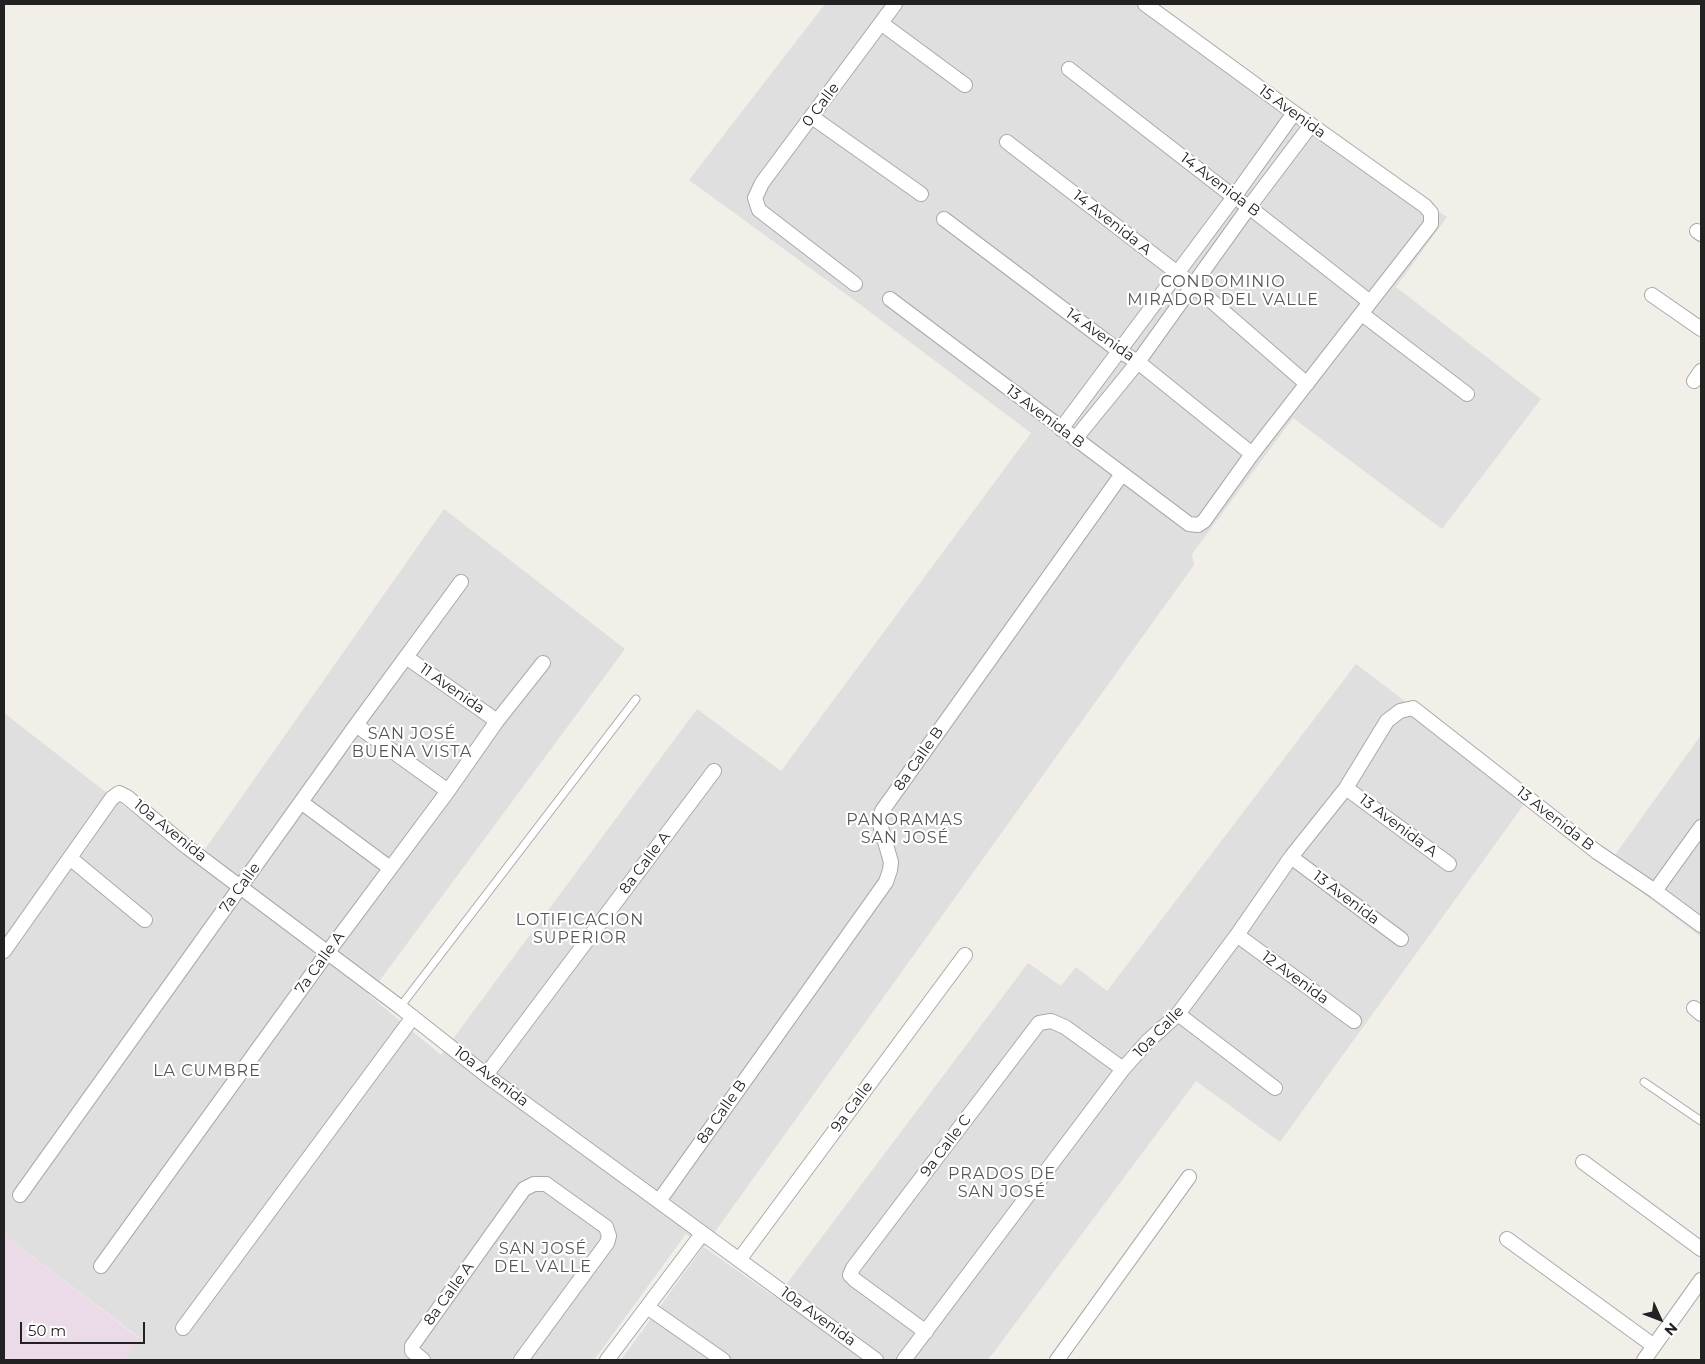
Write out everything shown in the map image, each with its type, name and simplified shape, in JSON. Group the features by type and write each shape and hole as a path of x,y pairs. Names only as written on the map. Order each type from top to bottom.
{"street":[{"name":"0 Calle","path":"855,284 759,210 756,198 762,183 895,4"},
{"name":"15 Avenida","path":"1145,4 1425,206 1431,213 1431,224 1370,302"},
{"path":"881,23 965,85"},
{"name":"14 Avenida B","path":"1068,69 1370,302"},
{"path":"1061,429 1234,197 1294,113"},
{"path":"812,117 921,194"},
{"path":"1075,439 1138,362 1249,207 1311,125"},
{"name":"14 Avenida A","path":"1007,142 1193,285 1307,384"},
{"name":"14 Avenida","path":"944,219 1119,351 1138,362 1252,454"},
{"path":"1652,296 1701,329"},
{"name":"13 Avenida B","path":"890,299 1189,524 1198,525 1204,521 1252,454"},
{"path":"1252,454 1370,302"},
{"path":"1362,314 1467,394"},
{"name":"8a Calle B","path":"659,1201 886,882 890,870 890,862 880,824 882,811 1122,474"},
{"name":"7a Calle","path":"20,1195 356,725 461,582"},
{"name":"11 Avenida","path":"406,656 497,721"},
{"name":"7a Calle A","path":"100,1266 328,952 448,791 497,721 543,663"},
{"name":"13 Avenida B","path":"1413,708 1598,852 1701,925"},
{"name":"10a Calle","path":"904,1360 1123,1069 1148,1041 1178,1014 1237,935 1291,857 1346,788 1387,721 1400,711 1413,708"},
{"path":"356,725 448,791"},
{"name":"8a Calle A","path":"486,1075 714,772"},
{"name":"13 Avenida A","path":"1346,788 1449,864"},
{"name":"10a Avenida","path":"70,858 112,798 119,793 127,797 187,847 328,952 486,1075 876,1360"},
{"path":"301,802 390,868"},
{"path":"1655,891 1701,827"},
{"name":"13 Avenida","path":"1291,857 1401,939"},
{"path":"4,951 70,858 145,920"},
{"name":"12 Avenida","path":"1237,935 1354,1020"},
{"name":"9a Calle","path":"739,1260 965,955"},
{"path":"1178,1014 1275,1088"},
{"path":"183,1328 413,1018"},
{"name":"9a Calle C","path":"926,1332 855,1280 850,1275 853,1268 1040,1023 1052,1020 1066,1027 1123,1069"},
{"path":"1584,1162 1701,1249"},
{"path":"1057,1360 1189,1177"},
{"name":"8a Calle A","path":"423,1360 412,1351 412,1346 524,1190 534,1184 546,1184 606,1227 609,1236 607,1243 521,1360"},
{"path":"607,1360 702,1234"},
{"path":"1507,1239 1654,1346"},
{"path":"1644,1360 1701,1280"},
{"path":"647,1307 723,1360"}],"lane":[{"path":"400,1007 636,699"},
{"path":"1644,1082 1701,1122"}],"shaded area":[{"path":"825,4 1148,4 1286,112 1447,217 1396,287 1541,399 1442,529 1293,418 1192,554 1194,565 704,1247 776,1298 1028,963 1061,986 1076,967 1107,991 1356,664 1530,796 1280,1142 1196,1081 988,1360 621,1360 703,1247 686,1234 594,1360 122,1360 139,1337 4,1235 4,713 196,862 444,509 625,649 369,995 441,1055 697,709 781,771 1031,433 862,306 689,180"},
{"path":"1701,735 1701,937 1607,866"},
{"path":"4,1235 139,1338 122,1360 4,1360"}],"district":[{"name":"CONDOMINIO MIRADOR DEL VALLE","path":"1223,291"},
{"name":"SAN JOSÉ BUENA VISTA","path":"412,743"},
{"name":"PANORAMAS SAN JOSÉ","path":"905,829"},
{"name":"LOTIFICACION SUPERIOR","path":"580,929"},
{"name":"LA CUMBRE","path":"207,1071"},
{"name":"PRADOS DE SAN JOSÉ","path":"1002,1183"},
{"name":"SAN JOSÉ DEL VALLE","path":"543,1258"}]}
